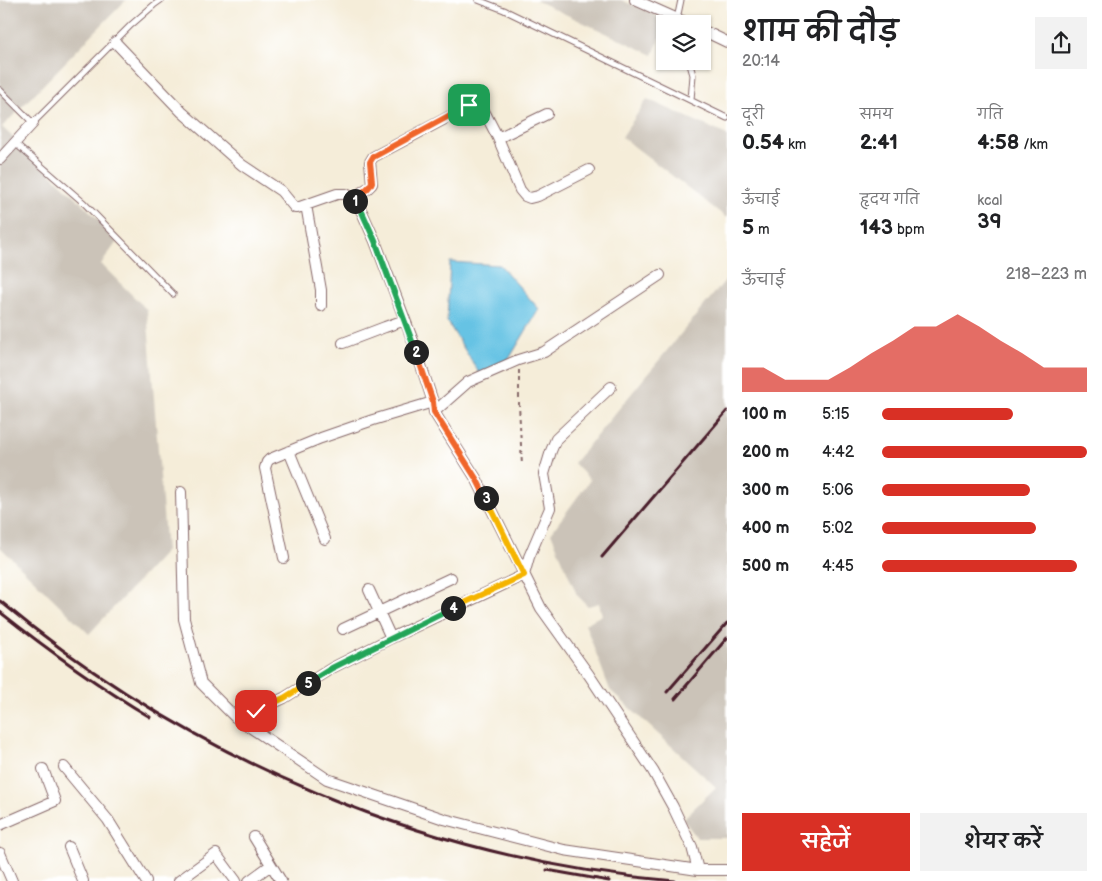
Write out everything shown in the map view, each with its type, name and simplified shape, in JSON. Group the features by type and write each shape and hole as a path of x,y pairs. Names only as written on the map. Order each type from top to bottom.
{"street":[{"path":"635,0 666,15"},
{"path":"711,34 727,42"},
{"path":"115,42 182,112 242,165 281,191 295,208 337,194 346,194 353,198 362,212 375,241 405,320 433,407 477,480 541,608 589,675 653,771 692,847 698,870"},
{"path":"353,198 372,184 370,162 373,157 475,102 480,104 498,138 520,190 525,196 530,198 538,196 589,170"},
{"path":"498,138 547,114"},
{"path":"0,159 33,123"},
{"path":"306,205 321,306"},
{"path":"284,558 265,468 270,459 321,438 373,420 433,407 468,382 518,360 544,352 660,275"},
{"path":"343,343 405,320"},
{"path":"235,717 256,711 284,698 332,668 524,575 529,556 550,508 544,474 556,439 610,387"},
{"path":"290,451 325,540"},
{"path":"181,492 184,619 201,683 235,717 327,778 444,819 564,850 698,870 727,870"},
{"path":"343,629 452,578"},
{"path":"369,590 391,638"},
{"path":"64,767 108,820 146,881"},
{"path":"0,824 56,801 43,769"},
{"path":"254,837 281,881"},
{"path":"69,847 83,881"},
{"path":"0,854 12,881"},
{"path":"179,881 216,854 236,881"},
{"path":"249,881 271,865"}],"lane":[{"path":"0,90 33,123 137,20 161,0"},
{"path":"478,0 504,10 727,118"},
{"path":"679,15 681,0"},
{"path":"691,100 693,75 692,70"},
{"path":"14,143 84,204 173,294"}],"path":[{"path":"518,360 522,466"}],"shaded area":[{"path":"0,0 126,0 2,127 119,239 101,264 147,310 166,551 89,634 0,547"},
{"path":"535,0 621,0 656,15 656,48 653,55"},
{"path":"647,99 727,135 727,218 622,137"},
{"path":"727,278 727,838 697,838 683,819 716,787 610,690 585,624 602,615 599,603 588,606 577,595 551,533 590,480 574,463"}],"water":[{"path":"450,262 500,265 539,309 509,359 481,376 447,321"}],"railway":[{"path":"602,557 727,411"},
{"path":"0,601 73,658 151,709 232,754 316,793 403,825 492,851 583,870 675,881"},
{"path":"0,612 111,693 150,717"},
{"path":"667,692 727,623"},
{"path":"675,699 727,638"},
{"path":"547,870 609,881"}],"route":[{"path":"256,711 284,698 332,668 391,638 524,575 477,480 434,412 433,402 413,341 375,241 362,212 353,198 372,184 370,162 373,157 469,105"}]}
